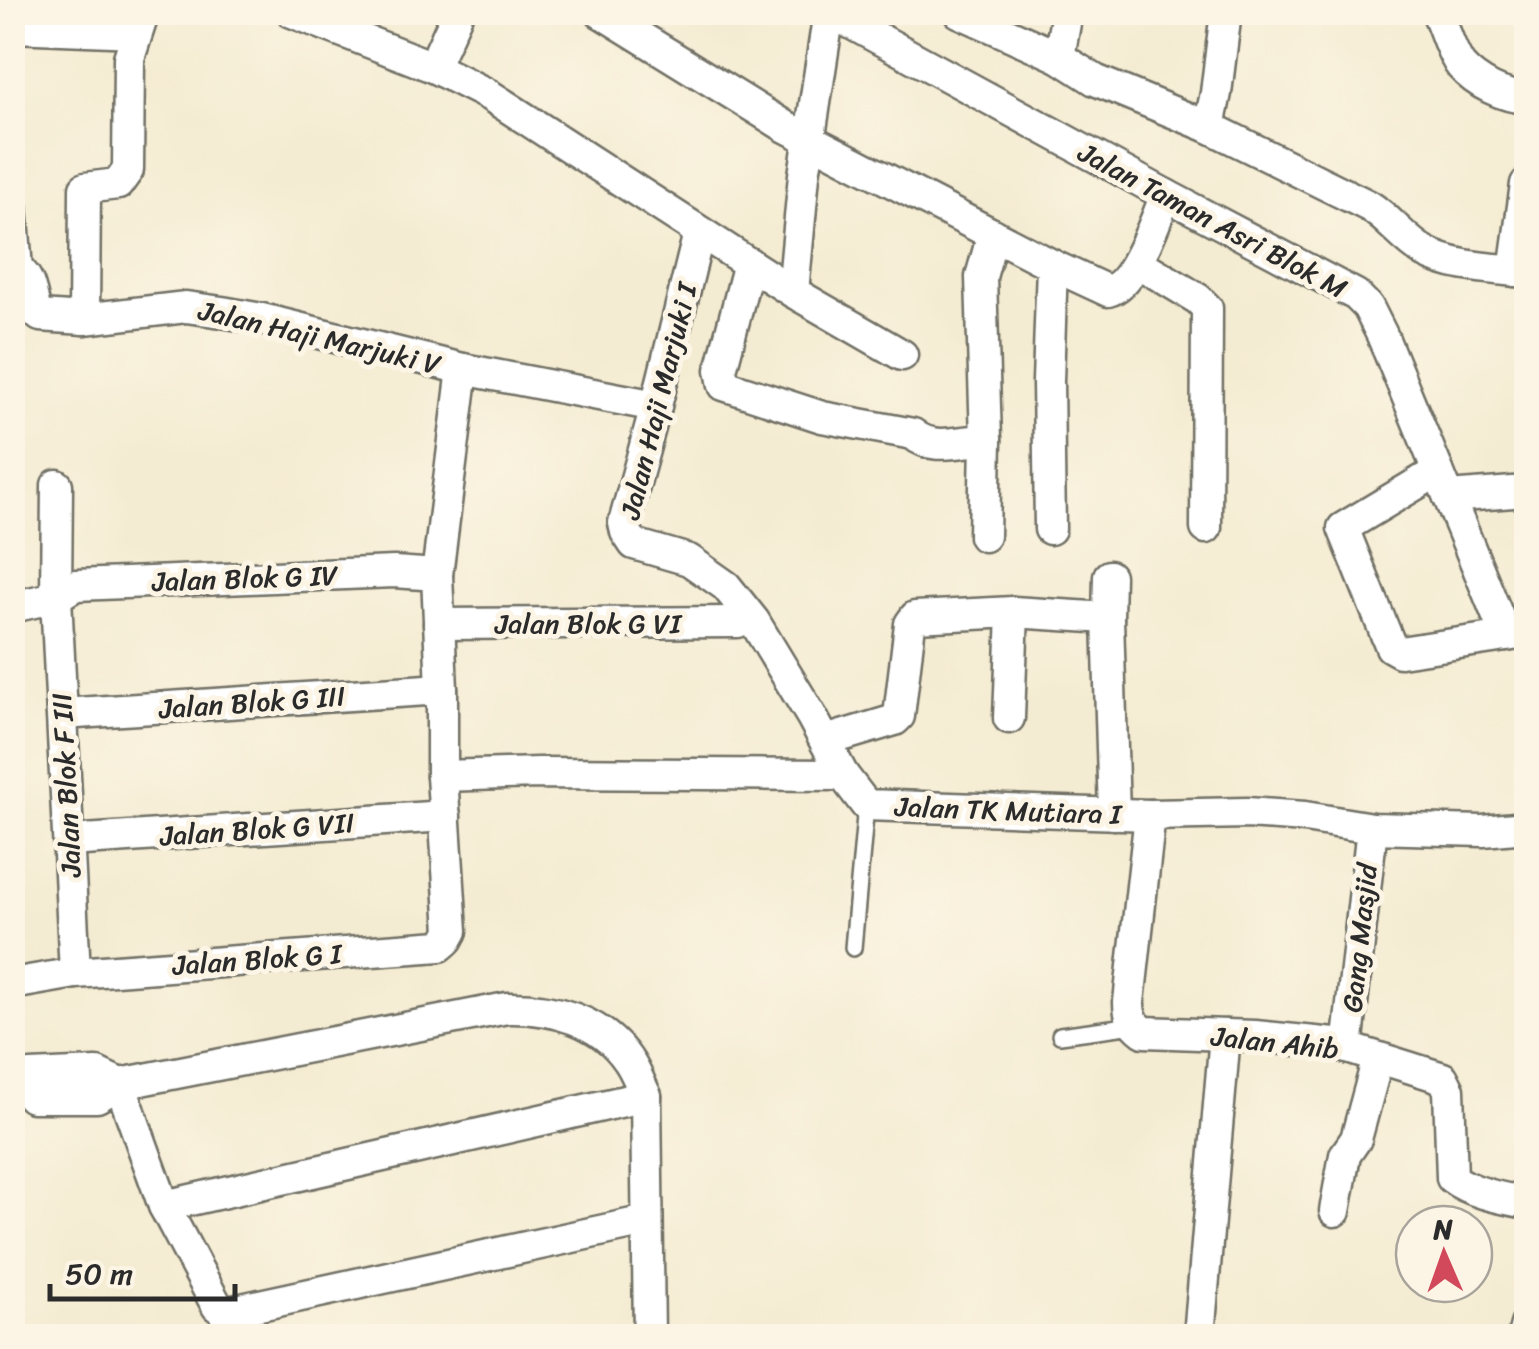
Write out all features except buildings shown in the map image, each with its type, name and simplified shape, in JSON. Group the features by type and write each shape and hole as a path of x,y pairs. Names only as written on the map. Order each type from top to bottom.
{"street":[{"path":"292,12 432,67 489,95 792,292 902,355"},
{"path":"432,67 458,12"},
{"path":"600,12 786,127 1108,291 1113,291 1137,262 1166,196"},
{"path":"792,292 809,138 830,12"},
{"name":"Jalan Taman Asri Blok M","path":"830,12 1356,295 1368,307 1444,484 1516,634"},
{"path":"959,12 1058,58 1095,80 1209,127 1369,206 1422,250 1439,258 1520,272 1526,184"},
{"path":"1058,58 1067,12"},
{"path":"1209,127 1226,12"},
{"path":"1438,12 1462,66 1508,97 1526,98"},
{"path":"12,27 140,22 130,58 128,170 118,184 84,188 84,318"},
{"path":"12,206 15,268"},
{"name":"Jalan Haji Marjuki I","path":"700,232 624,523 626,532 634,544 689,560 726,586 754,620 843,775"},
{"path":"984,536 986,440 981,277 993,234"},
{"path":"1137,262 1207,308 1206,528"},
{"path":"749,263 721,370 724,385 822,417 913,434 921,442 986,440"},
{"path":"1050,529 1048,381 1052,265"},
{"name":"Jalan Haji Marjuki V","path":"15,268 26,276 40,316 84,318 186,307 262,319 463,370 656,406"},
{"path":"445,816 437,575 463,370"},
{"path":"1516,634 1394,650 1343,528 1444,484 1526,491"},
{"name":"Jalan Blok F III","path":"56,485 56,597 75,972"},
{"name":"Jalan Blok G IV","path":"12,607 56,597 76,585 394,572 437,575"},
{"path":"1109,576 1114,814"},
{"path":"825,741 899,716 910,624 915,616 1013,612 1108,618"},
{"path":"1009,718 1013,612"},
{"name":"Jalan Blok G VI","path":"439,624 738,622"},
{"name":"Jalan Blok G III","path":"62,714 442,690"},
{"path":"442,776 843,775"},
{"name":"Jalan TK Mutiara I","path":"843,775 866,805 1150,816 1247,813 1372,828 1483,831 1526,827"},
{"name":"Jalan Blok G VII","path":"68,841 445,816"},
{"name":"Jalan Blok G I","path":"12,984 75,972 440,946 452,931 445,816"},
{"path":"1134,1024 1129,1002 1150,816"},
{"name":"Gang Masjid","path":"1348,1048 1372,828"},
{"path":"17,1086 31,1076 97,1073 120,1084 507,1008 533,1007 561,1013 605,1036 631,1064 646,1096 648,1336"},
{"name":"Jalan Ahib","path":"1134,1024 1144,1032 1225,1034 1336,1044 1436,1075 1447,1083 1449,1090 1452,1178 1457,1183 1526,1203"},
{"path":"1198,1336 1225,1034"},
{"path":"1335,1211 1344,1155 1356,1138 1378,1058"},
{"path":"120,1084 164,1206 217,1306 224,1311 646,1220"},
{"path":"164,1206 646,1096"},
{"path":"1524,1336 1526,1326"}],"lane":[{"path":"853,948 866,805"},
{"path":"1060,1034 1134,1024"}]}
